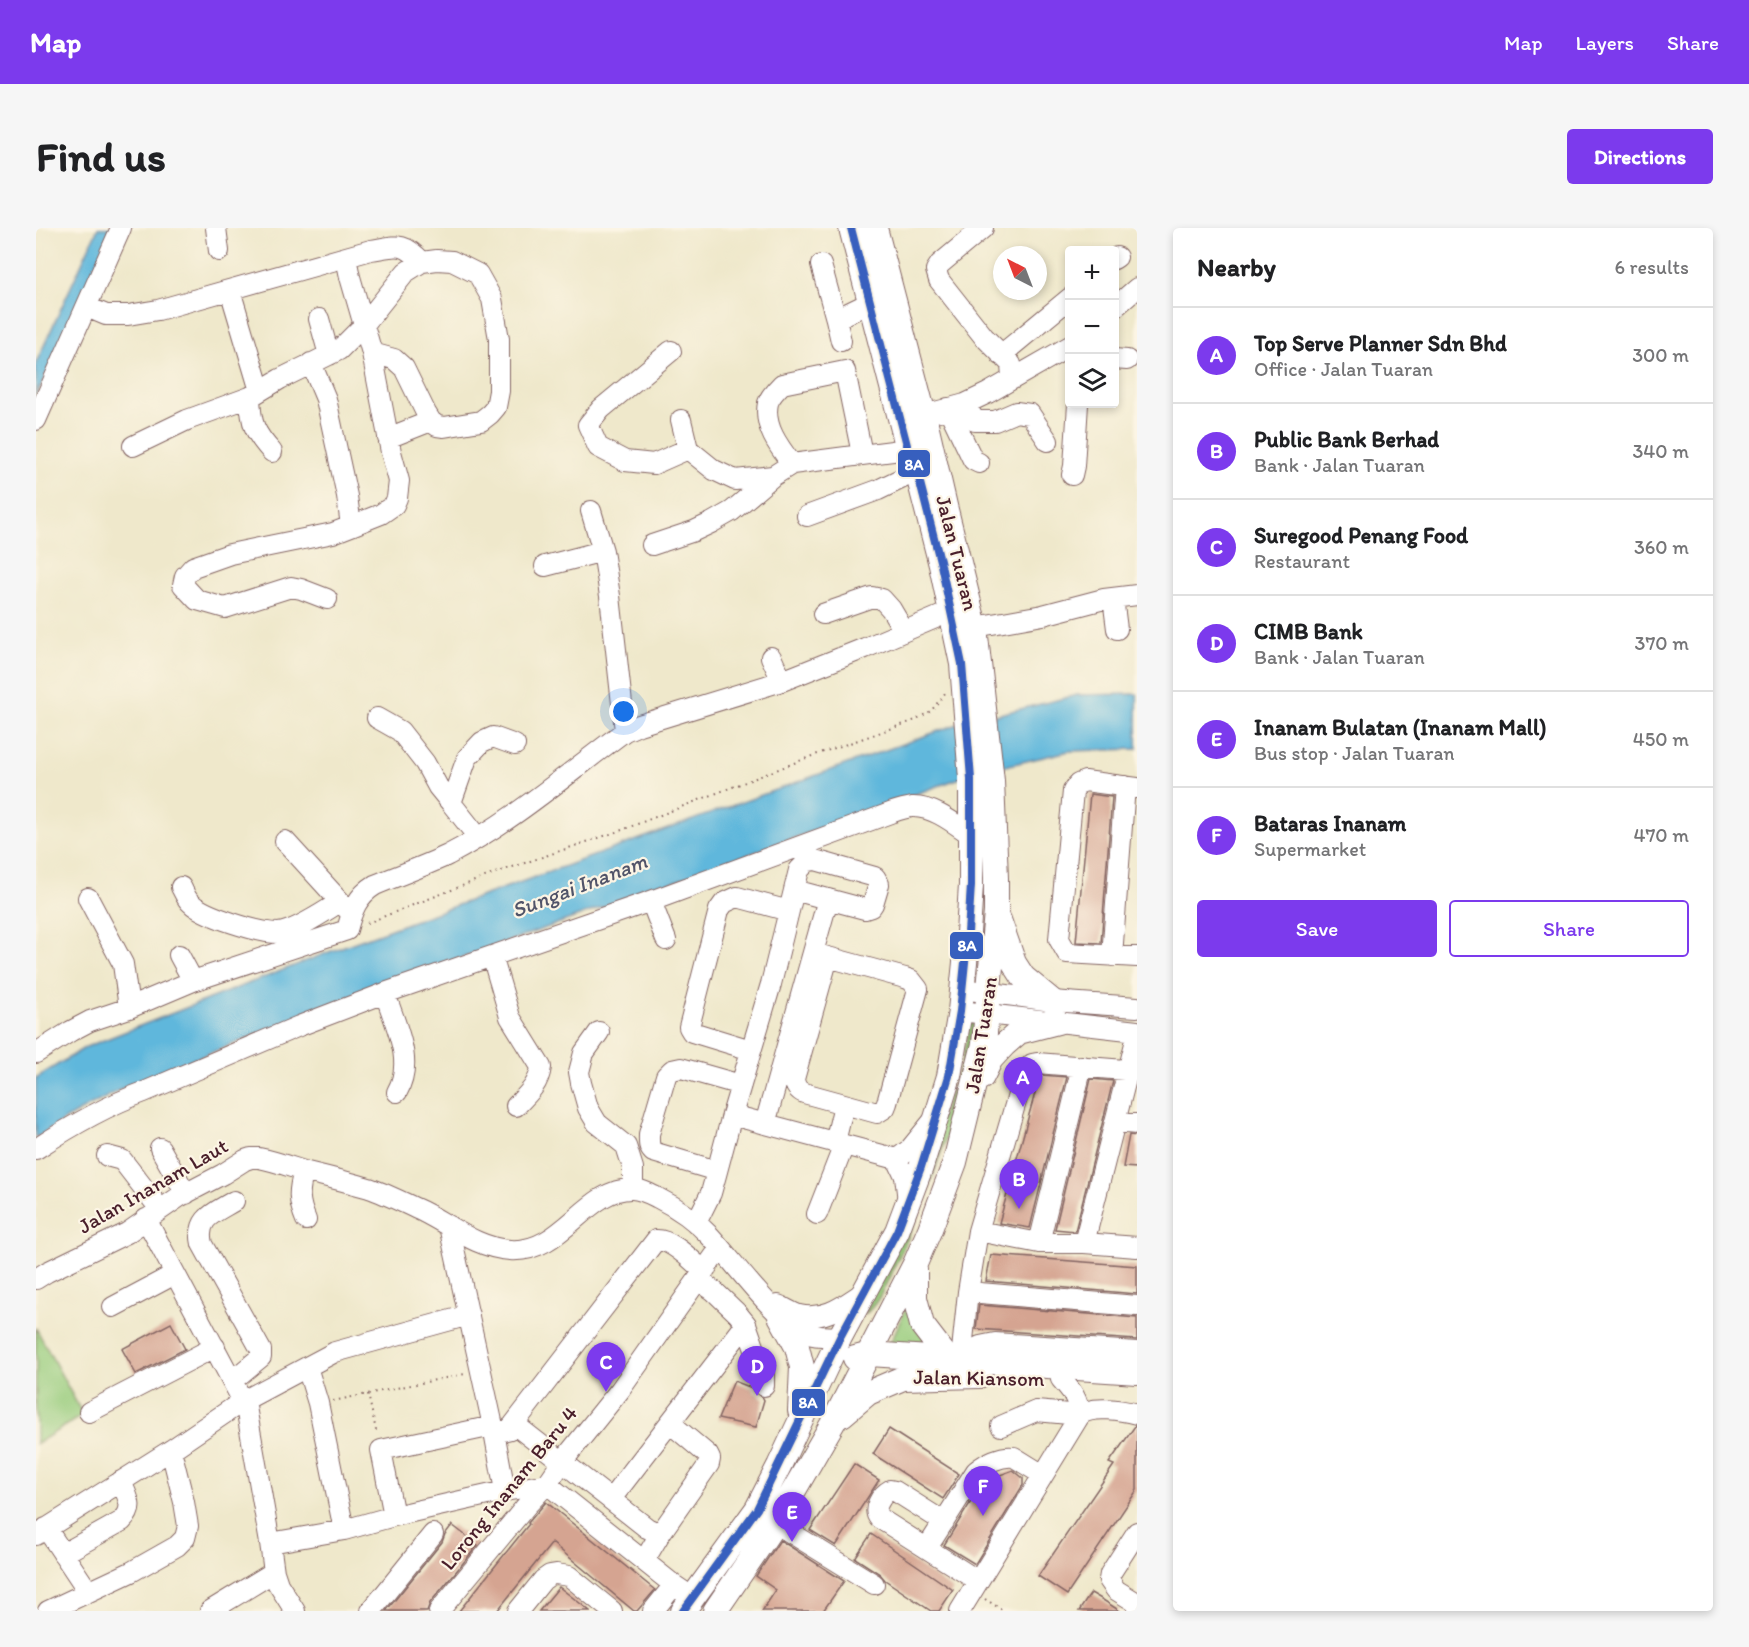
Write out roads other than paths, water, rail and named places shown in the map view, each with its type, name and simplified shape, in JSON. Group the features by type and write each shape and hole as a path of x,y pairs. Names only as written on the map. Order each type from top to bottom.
{"main road":[{"name":"Jalan Tuaran","path":"851,228 975,706"},
{"name":"Jalan Tuaran","path":"716,1610 775,1523 834,1421 915,1264 955,1162 984,1044 996,912 996,868 981,780 975,706 975,627 924,415 877,235"},
{"path":"871,302 881,291 875,264 877,235"},
{"name":"Jalan Tuaran","path":"684,1598 757,1509 840,1337 897,1231 909,1201 949,1076 969,933 971,835 981,780"},
{"path":"973,1095 991,1059 1004,1044 1019,1032 1055,1012 1023,977 1014,963 996,912"},
{"path":"840,1337 861,1324 883,1304 915,1264"},
{"path":"915,1264 915,1298 922,1325 954,1360"},
{"path":"780,1316 797,1347 802,1367 800,1423"},
{"path":"800,1423 840,1367 855,1358 870,1354"},
{"name":"Jalan Kiansom","path":"870,1354 1137,1372"},
{"name":"Jalan Kiansom","path":"834,1421 868,1394 903,1378 963,1375 1137,1384"}],"street":[{"path":"36,420 121,228"},
{"path":"216,228 219,251"},
{"path":"982,228 936,270 939,280 984,337 1011,364 1012,379"},
{"path":"87,307 106,315 128,315 158,310 371,250 399,246 408,248 422,262"},
{"path":"327,599 291,587 225,608 197,600 183,585 185,576 193,567 230,554 333,532 381,514 394,505 399,481 388,438 372,353 346,258"},
{"path":"133,446 187,420 255,394 339,350 363,326 406,272 422,262 452,261 477,274 492,299 500,339 499,391 496,407 481,421 437,426 431,421 404,368 394,359 372,353"},
{"path":"820,265 841,341"},
{"path":"1119,304 1137,288"},
{"path":"230,290 255,394 250,415 258,436 272,452"},
{"path":"1001,355 1068,300"},
{"path":"836,319 871,302"},
{"path":"319,319 329,355"},
{"path":"924,415 956,406 988,393 1065,349"},
{"path":"672,351 601,409 588,425 598,447 625,461 654,464 688,449"},
{"path":"311,363 326,399 347,496 351,526"},
{"path":"792,464 767,422 768,402 782,384 845,371 862,454"},
{"path":"956,406 975,421 995,421 1016,412 1030,414 1047,441"},
{"path":"956,406 973,460 979,463"},
{"path":"1072,475 1078,408"},
{"path":"681,420 687,437 688,449 714,470 735,480 773,476"},
{"path":"388,438 431,421"},
{"path":"652,545 694,531 732,511 773,476 792,464 862,454 912,460"},
{"path":"807,516 878,490 912,460"},
{"path":"591,511 603,551 610,596 625,731"},
{"path":"545,566 603,551"},
{"path":"975,627 1137,595"},
{"path":"823,614 872,597 882,599 904,631"},
{"path":"1113,598 1117,629"},
{"path":"36,1053 90,1022 129,1008 346,916 366,891 375,885 446,855 478,837 540,795 625,731 782,681 952,611"},
{"path":"771,657 782,681"},
{"path":"377,718 400,731 425,763 438,787 478,837"},
{"path":"451,803 466,758 482,742 494,737 515,745"},
{"path":"1112,956 1131,787 1086,781 1078,783 1073,791 1059,939 1067,953 1112,956 1137,957"},
{"path":"36,1149 77,1122 119,1101 299,1026 385,993 651,901 893,812 910,807 923,808 951,821 971,835"},
{"path":"285,841 346,916"},
{"path":"696,1223 711,1192 771,984 794,890 800,870 805,863 811,860 875,877 879,882 873,904 868,908 794,890"},
{"path":"181,887 189,902 201,910 236,923 279,933 303,924 346,916"},
{"path":"751,1050 692,1032 688,1027 719,910 724,903 736,897 789,911"},
{"path":"88,898 123,964 129,1008"},
{"path":"821,955 911,980 918,989 885,1108 878,1113 804,1093 796,1088 794,1079 821,955 828,899"},
{"path":"651,901 666,940"},
{"path":"179,955 193,981"},
{"path":"765,1124 821,955"},
{"path":"492,956 510,1017 541,1067 536,1084 516,1106"},
{"path":"385,993 404,1051 403,1082 397,1092"},
{"path":"961,1000 1055,1012 1137,1031"},
{"path":"1055,1012 1137,1008"},
{"path":"599,1032 584,1053 579,1072 581,1083 588,1108 597,1123 626,1146 633,1168 633,1189 660,1199 696,1223 762,1297 795,1329 807,1334 840,1337"},
{"path":"1084,1243 1115,1122 1133,1071 1137,1036"},
{"path":"954,1360 978,1231 1025,1071 1032,1064 1037,1063 1133,1071"},
{"path":"1039,1243 1082,1066"},
{"path":"717,1171 653,1152 650,1149 649,1134 666,1076 672,1070 681,1068 741,1084"},
{"path":"817,1214 840,1144 844,1105"},
{"path":"897,1159 910,1149 938,1112"},
{"path":"732,1115 897,1159"},
{"path":"1115,1122 1137,1124"},
{"path":"159,1148 186,1194"},
{"path":"107,1156 122,1160 153,1214 175,1274 246,1407 274,1572 278,1584 295,1611"},
{"name":"Jalan Inanam Laut","path":"36,1279 127,1233 186,1194 251,1158 269,1160 370,1188 419,1209 478,1242 510,1250 544,1243 564,1230 599,1200 613,1192 633,1189"},
{"path":"897,1159 905,1176 909,1201"},
{"path":"304,1171 299,1203 306,1220"},
{"path":"232,1381 261,1357 261,1350 202,1244 200,1234 204,1221 209,1216 234,1201"},
{"path":"449,1226 494,1429 505,1491"},
{"path":"978,1231 1039,1243 1084,1243 1137,1247"},
{"path":"394,1516 381,1450 494,1429 510,1429 656,1240 670,1243 746,1324 764,1375 764,1386"},
{"name":"Lorong Inanam Baru 4","path":"439,1611 547,1484 620,1390 720,1248"},
{"path":"112,1307 175,1274"},
{"path":"762,1297 798,1315 816,1317 835,1311 864,1292"},
{"path":"968,1292 1137,1306"},
{"path":"88,1591 63,1554 41,1532 171,1450 243,1401 335,1352 469,1315"},
{"path":"611,1500 746,1324"},
{"path":"954,1360 980,1346 995,1343 1137,1352"},
{"path":"89,1412 215,1347"},
{"path":"307,1367 318,1403 344,1530"},
{"path":"1061,1379 1072,1390 1078,1402 1080,1415"},
{"path":"960,1611 1080,1415 1096,1409 1137,1414"},
{"path":"1001,1426 1036,1411 1080,1415"},
{"path":"644,1561 709,1464 710,1459 670,1423"},
{"path":"514,1424 647,1528 660,1534"},
{"path":"48,1611 131,1572 177,1546 184,1538 188,1526 171,1450"},
{"path":"927,1548 976,1471 984,1464 1009,1456 1043,1474"},
{"path":"63,1554 127,1516 131,1506 121,1481"},
{"path":"270,1543 344,1530 394,1516 547,1484 644,1561 684,1598 653,1611"},
{"path":"944,1522 890,1490 885,1493 875,1509 879,1518 927,1548 975,1586"},
{"path":"775,1523 874,1584"},
{"path":"1137,1532 1110,1574 1109,1580 1116,1590 1137,1603"},
{"path":"371,1611 433,1534"},
{"path":"210,1611 274,1572"},
{"path":"518,1611 543,1580 549,1575 556,1574 569,1576 601,1608"}],"water":[{"path":"98,228 115,228 36,396 36,363"},
{"name":"Sungai Inanam","path":"1137,694 1137,749 1069,751 971,774 364,993 133,1083 36,1138 36,1078 86,1047 347,945 955,725 1077,695"}],"place":[{"name":"Top Serve Planner Sdn Bhd","path":"1023,1107"},
{"name":"Public Bank Berhad","path":"1019,1209"},
{"name":"Suregood Penang Food","path":"606,1392"},
{"name":"CIMB Bank","path":"757,1396"},
{"name":"Bataras Inanam","path":"983,1516"},
{"name":"Inanam Bulatan (Inanam Mall)","path":"792,1542"}]}
